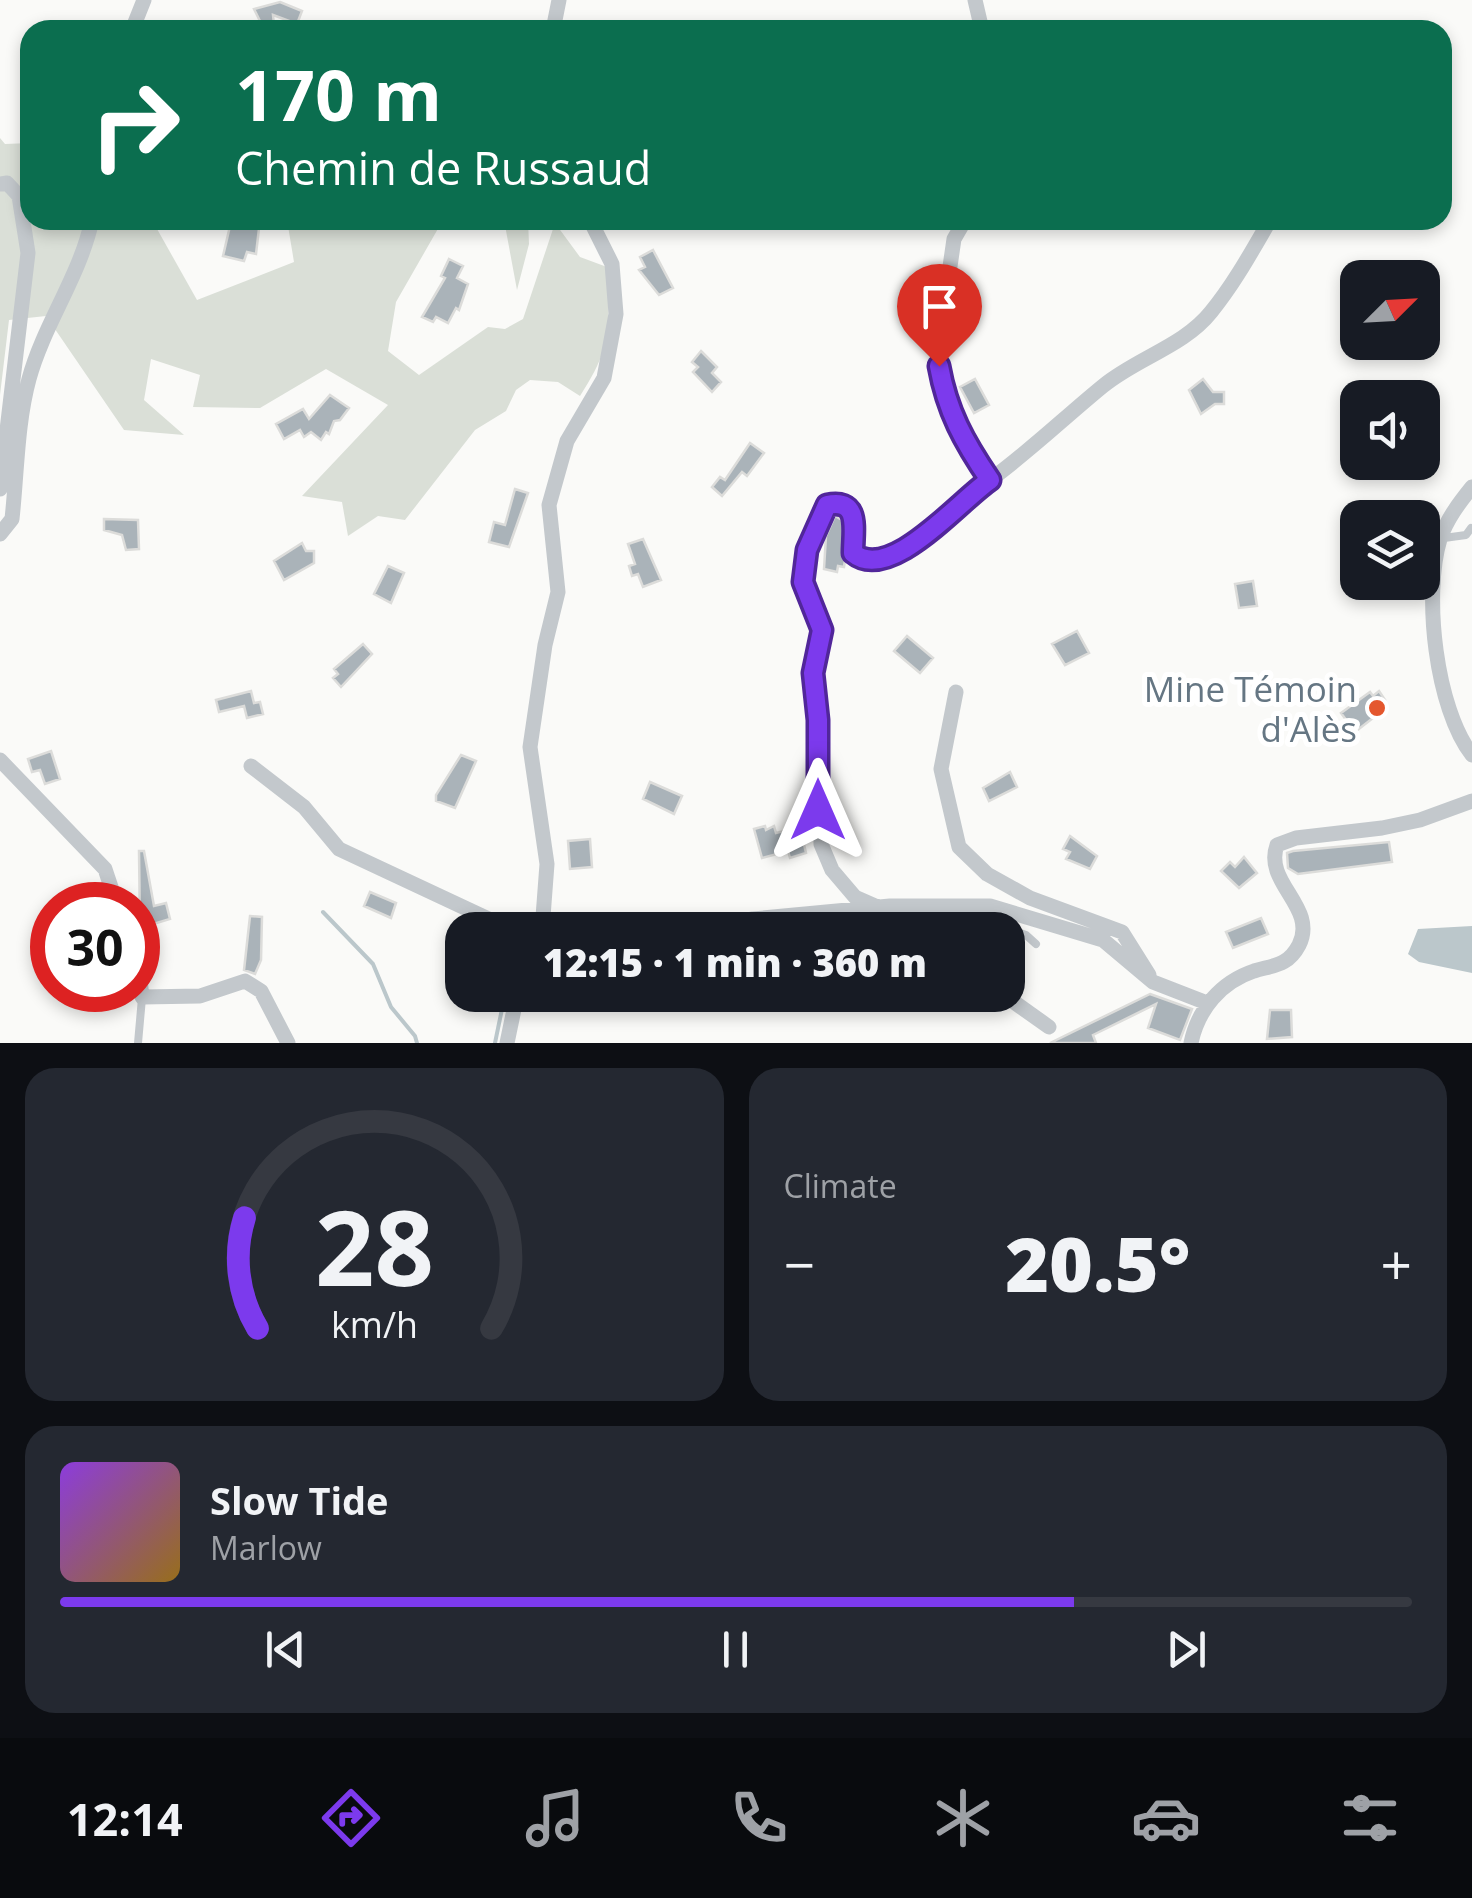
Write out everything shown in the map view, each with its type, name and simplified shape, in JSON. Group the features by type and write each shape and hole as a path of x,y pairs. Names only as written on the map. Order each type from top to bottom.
{"street":[{"path":"0,184 7,183 20,202"},
{"path":"0,489 28,253 24,230"},
{"path":"0,534 12,519 28,381 90,230"},
{"path":"543,912 546,864 530,747 545,645 558,592 550,506 567,441 604,378 616,314 612,264 595,230"},
{"path":"959,230 937,318 939,366 946,404 962,439 990,480"},
{"path":"885,912 855,897 832,870 822,844 813,673 822,630 803,582 807,550 827,505 839,503 855,517 853,553 860,559 882,559 904,552 1034,448 1103,386 1198,324 1240,271 1264,230"},
{"path":"1440,540 1455,508 1472,487"},
{"path":"1433,600 1435,644 1453,722 1472,755"},
{"path":"956,692 941,769 959,847 988,874 1030,898 1075,918 1108,924 1122,932 1153,982"},
{"path":"0,760 104,870 108,882"},
{"path":"251,766 304,806 339,848 474,912"},
{"path":"1190,1043 1206,1002 1250,972 1285,963 1299,944 1303,934 1298,909 1274,870 1272,857 1283,840 1420,820 1472,800"},
{"path":"834,912 938,904 990,906 1104,940 1153,982 1206,1002"},
{"path":"160,996 200,996 245,980 261,991 288,1043"},
{"path":"1025,1010 1049,1027"},
{"path":"507,1043 513,1012"}],"lane":[{"path":"1440,540 1466,535 1471,528"},
{"path":"938,904 1026,935 1036,944"},
{"path":"138,1043 141,1012"}],"shaded area":[{"path":"0,138 5,144 20,143 20,230 158,230 197,300 294,262 289,230 437,230 396,302 388,351 419,375 488,327 505,329 523,319 553,230 560,230 580,257 607,267 607,334 599,362 580,396 558,382 530,380 516,390 506,411 475,430 405,520 378,516 348,536 342,502 302,496 388,405 326,369 260,408 193,407 200,375 151,359 144,400 184,435 124,430 46,316 9,320 0,395"},
{"path":"506,230 528,230 529,244 517,290"},
{"path":"1472,926 1472,973 1419,962 1408,954 1418,929"}],"building":[{"path":"280,2 302,11 299,20 273,15 274,20 260,20 254,9"},
{"path":"229,230 259,230 256,254 247,252 244,261 223,256"},
{"path":"653,250 673,288 659,295 639,270 645,267 640,257"},
{"path":"449,259 463,266 457,278 468,284 459,310 456,308 448,323 436,317 433,322 422,317 445,278 441,276"},
{"path":"701,351 717,367 712,373 721,382 712,392 693,372 698,367 692,362"},
{"path":"975,379 989,405 974,413 960,387"},
{"path":"1203,379 1213,392 1224,392 1224,404 1215,404 1201,414 1189,390"},
{"path":"330,395 349,408 340,420 334,421 329,434 326,432 321,440 311,432 304,437 300,430 284,439 276,424 303,409 309,419"},
{"path":"750,443 764,453 747,476 742,472 722,496 712,487 720,477 725,480"},
{"path":"515,489 528,493 509,547 489,542 494,522 505,525"},
{"path":"835,516 842,520 845,560 844,567 838,566 837,572 824,569 826,536"},
{"path":"104,519 138,520 139,549 126,550 122,535 104,530"},
{"path":"643,539 661,580 643,587 638,574 632,576 629,566 635,564 628,544"},
{"path":"302,543 306,551 314,551 314,563 284,580 274,561"},
{"path":"388,566 404,573 391,603 374,594"},
{"path":"1253,581 1257,606 1239,608 1235,584"},
{"path":"1077,631 1089,653 1065,665 1052,644"},
{"path":"907,636 933,658 920,673 894,651"},
{"path":"363,644 372,654 341,687 333,678 338,674 334,669"},
{"path":"251,691 263,714 247,718 244,706 219,712 216,700"},
{"path":"1379,691 1385,700 1378,705 1382,711 1355,732 1341,713 1370,692 1373,696"},
{"path":"51,751 60,779 45,784 40,770 32,772 28,759"},
{"path":"461,755 476,761 455,808 436,801 436,795"},
{"path":"1010,772 1017,787 989,801 983,788"},
{"path":"650,782 682,796 674,814 643,799"},
{"path":"765,826 766,830 774,826 776,833 800,827 806,853 790,858 788,851 762,858 754,829"},
{"path":"1070,836 1097,856 1090,869 1066,859 1070,852 1063,849"},
{"path":"590,839 592,867 570,869 568,841"},
{"path":"1389,842 1392,862 1298,874 1288,868 1287,853 1293,851"},
{"path":"139,851 144,851 150,882 139,882"},
{"path":"1244,857 1257,873 1239,888 1221,871 1230,862 1235,867"},
{"path":"370,892 396,903 391,918 364,906"},
{"path":"166,903 170,919 160,922 160,904"},
{"path":"250,916 262,917 261,960 255,974 244,970"},
{"path":"1261,918 1268,934 1233,948 1226,932"},
{"path":"1150,994 1192,1009 1180,1040 1148,1028 1156,1004 1093,1035 1096,1043 1050,1043"},
{"path":"1270,1010 1291,1010 1292,1037 1267,1039"}],"waterway":[{"path":"323,912 373,964 391,1007 417,1043"},
{"path":"495,1043 501,1012"}],"place":[{"name":"Mine Témoin d'Alès","path":"1377,708"}],"route":[{"path":"818,810 818,720 813,673 822,630 803,582 807,550 816,524 827,505 839,503 849,508 855,517 853,553 860,559 882,559 904,552 990,480 962,439 946,404 939,366"}]}
